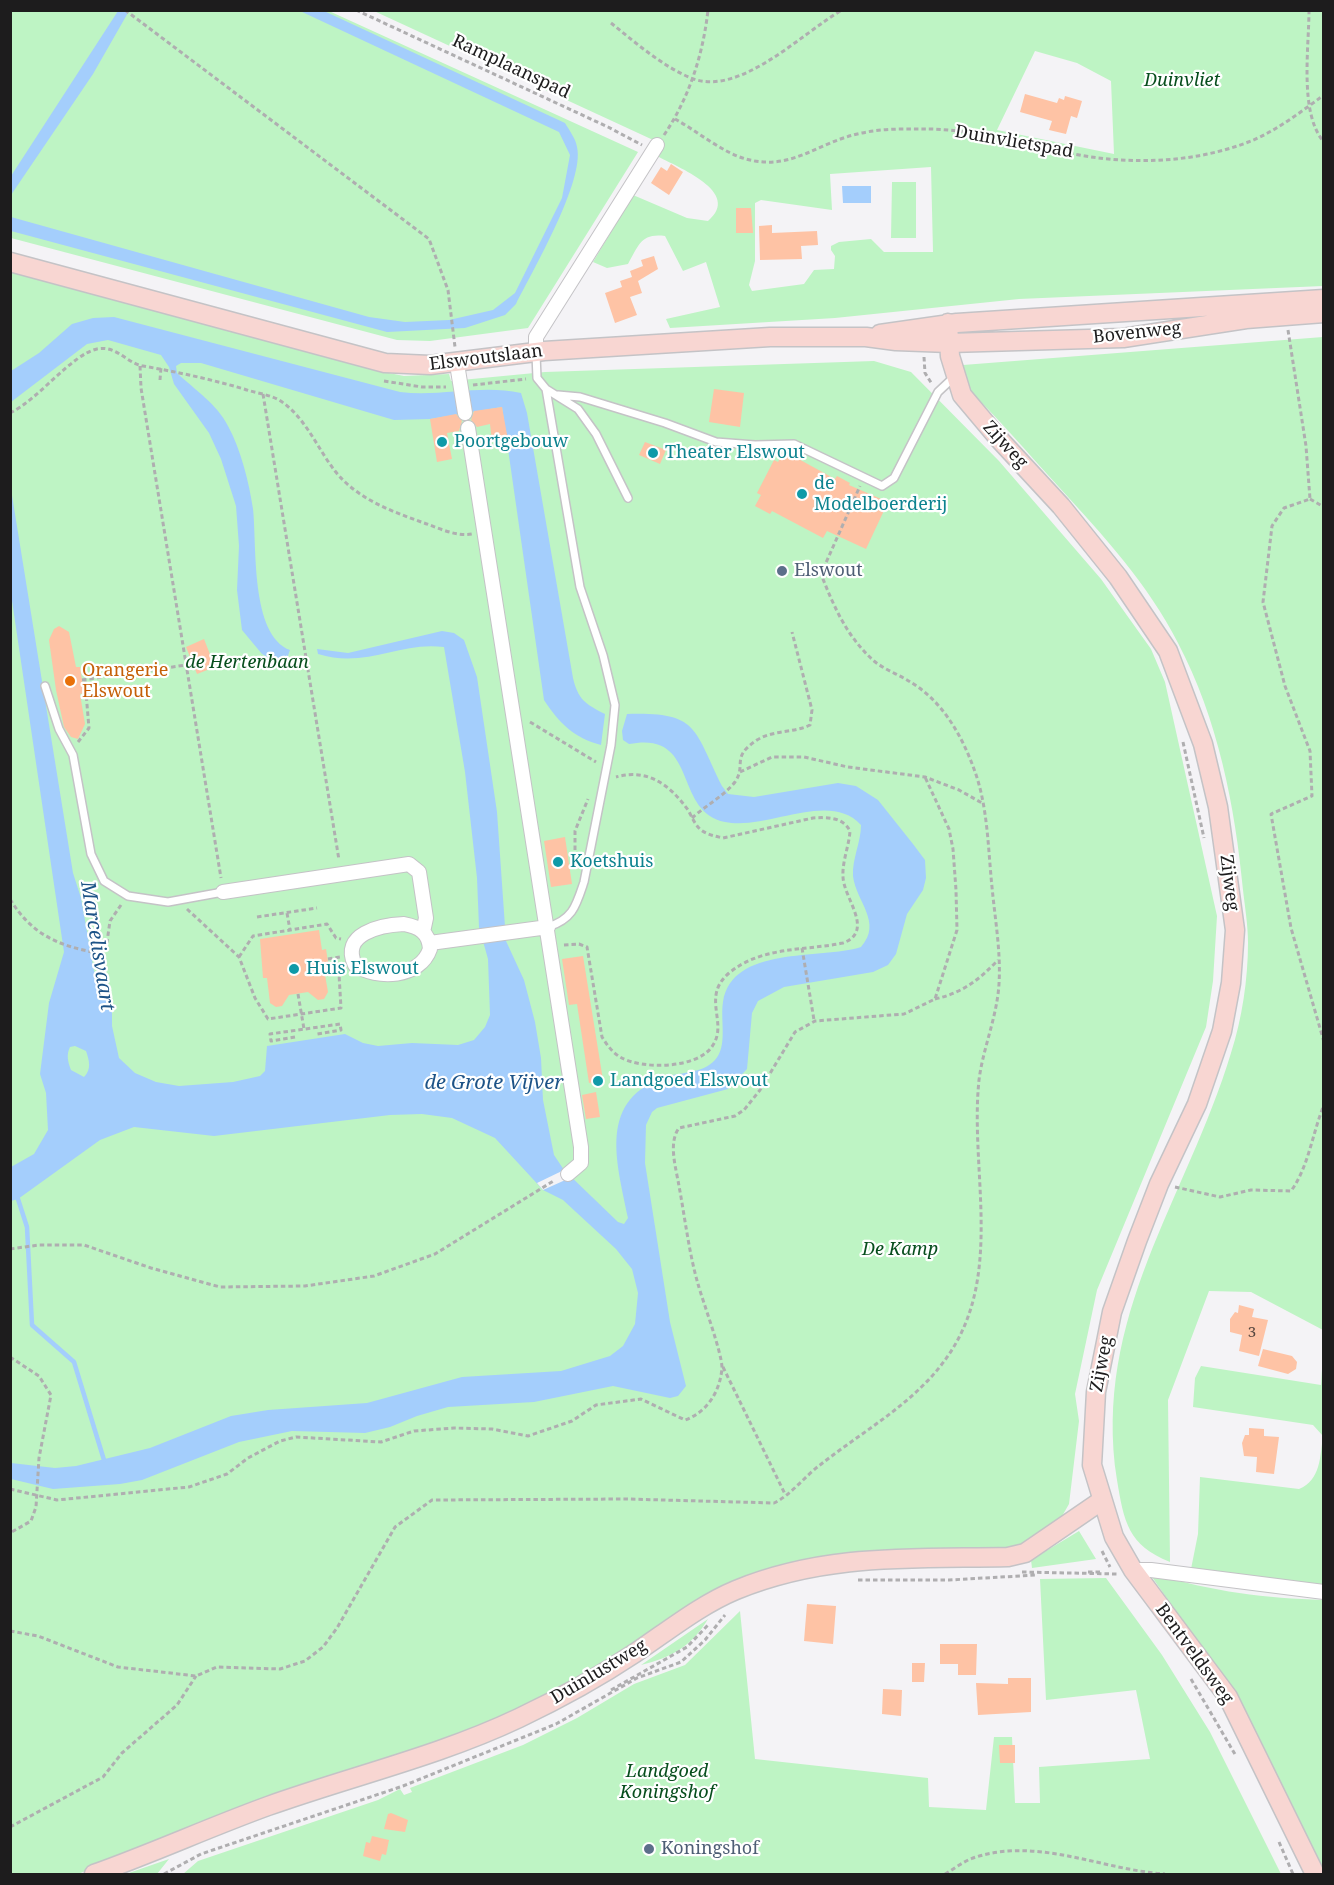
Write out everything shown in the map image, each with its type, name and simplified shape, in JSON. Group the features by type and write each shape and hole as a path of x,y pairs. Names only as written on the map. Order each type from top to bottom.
{"street":[{"path":"536,351 536,337 655,148"},
{"name":"Elswoutslaan","path":"10,262 385,363 408,365 457,364 536,351 770,337 866,336 948,323"},
{"name":"Bovenweg","path":"948,323 1323,299"},
{"name":"Bovenweg","path":"949,343 1123,338 1246,319 1323,313"},
{"name":"Zijweg","path":"948,323 955,376 962,395 1061,506 1118,578 1168,651 1203,744 1218,807 1227,867 1235,930 1231,983 1222,1031 1197,1104 1159,1184 1112,1312 1096,1392 1093,1424 1092,1465 1101,1501"},
{"name":"Elswoutslaan","path":"866,336 896,341 949,343"},
{"path":"457,364 465,413"},
{"path":"468,428 583,1156 578,1167 568,1174"},
{"path":"223,892 401,863 416,867 420,872 428,954 410,970 393,975 373,973 355,965 351,956 360,934 387,924 418,927 426,938"},
{"path":"426,938 481,935 548,927"},
{"name":"Bentveldsweg","path":"1101,1501 1124,1576 1228,1697 1315,1875"},
{"name":"Duinlustweg","path":"94,1875 268,1806 459,1743 520,1718 633,1654 702,1608 734,1591 768,1578 821,1564 872,1558 1016,1555 1046,1540 1101,1501"},
{"path":"1124,1576 1151,1570 1323,1592"}],"lane":[{"path":"536,351 537,378 546,389 578,409 596,434 628,498"},
{"path":"558,395 580,397 716,442 755,446 794,444 863,479 882,486 894,478 938,392 955,376"},
{"path":"546,389 580,587 603,655 615,705 615,721 584,882 577,904 567,919 548,927"},
{"path":"45,686 59,729 73,755 91,854 104,881 128,896 168,902 223,892"}],"path":[{"path":"125,10 429,239 448,290 454,330"},
{"name":"Ramplaanspad","path":"356,10 655,148"},
{"name":"Duinvlietspad","path":"708,10 702,47 675,119 745,159 767,163 790,161 824,144 861,133 918,129 982,134 1071,154 1142,161 1194,158 1252,141 1323,95"},
{"path":"611,23 650,54 692,78 712,83 734,79 753,69 842,10"},
{"path":"1309,10 1308,106 1315,132 1323,142"},
{"path":"1287,326 1306,446 1310,499"},
{"path":"10,413 25,405 88,351 109,348 140,366 179,371 277,399 295,414 340,476 378,506 453,533 467,535 485,531"},
{"path":"924,353 925,373 938,392"},
{"path":"140,366 141,388 223,892"},
{"path":"160,380 161,367"},
{"path":"263,394 340,873"},
{"path":"10,1631 38,1636 118,1666 196,1676 217,1667 280,1669 305,1661 323,1647 337,1628 395,1527 432,1500 627,1499 774,1503 820,1464 875,1426 927,1382 957,1342 971,1306 977,1272 980,1234 979,1080 999,987 999,959 983,804 975,771 956,730 937,702 914,684 876,662 849,634 821,574 863,479"},
{"path":"1310,499 1323,507"},
{"path":"1310,499 1284,508 1272,526 1263,602 1285,686 1310,751 1312,796 1271,814 1291,928 1323,1042"},
{"path":"740,772 739,760 743,752 760,738 799,731 810,725 812,710 792,632"},
{"path":"68,746 82,741 89,728 84,680 186,665"},
{"path":"514,716 535,725 606,768 626,774"},
{"path":"1182,738 1206,848"},
{"path":"550,946 579,944 587,947 602,1037 609,1048 621,1058 659,1065 682,1064 708,1053 716,1042 714,1000 718,986 728,974 750,959 782,950 843,943 851,940 856,932 858,920 843,885 842,874 849,843 850,831 847,825 828,817 813,818 723,838 709,835 699,829 692,818 728,789 740,772 772,757 787,756 925,777 959,790 983,804"},
{"path":"925,777 949,830 956,890 957,930 935,999"},
{"path":"10,899 35,931 58,942 98,953 107,942 110,921 128,896"},
{"path":"177,900 239,957 255,999 268,1018 341,1008 339,974 355,965"},
{"path":"257,917 317,908"},
{"path":"287,912 290,930"},
{"path":"239,957 254,936 327,924 336,938 355,942"},
{"path":"802,948 814,1021"},
{"path":"785,1494 722,1366 697,1281 674,1160 675,1134 680,1128 735,1116 744,1110 760,1090 795,1032 814,1021 904,1014 935,999 955,994 981,978 999,959"},
{"path":"298,994 304,1029"},
{"path":"295,1037 271,1041 270,1034 340,1024 340,1030 317,1034"},
{"path":"1167,1185 1220,1197 1251,1190 1291,1191 1302,1176 1315,1125 1323,1105"},
{"path":"11,1249 39,1245 84,1245 151,1268 220,1287 305,1286 374,1276 435,1254 540,1187"},
{"path":"10,1357 39,1376 51,1395 39,1458 36,1496 31,1521 10,1533"},
{"path":"10,1489 57,1500 189,1487 227,1474 248,1458 280,1441 296,1437 381,1442 414,1431 454,1428 492,1429 528,1436 572,1421 596,1405 641,1399 685,1420 701,1413 709,1404 717,1387 722,1366"},
{"path":"1099,1544 1104,1560 1124,1576"},
{"path":"990,1572 1124,1576"},
{"path":"855,1580 985,1579 1097,1572 1124,1576"},
{"path":"852,1574 863,1574"},
{"path":"720,1612 728,1608"},
{"path":"164,1875 201,1854 403,1786 556,1724 637,1678 681,1662 705,1640 727,1613"},
{"path":"439,1766 479,1754 558,1720 687,1647 712,1620"},
{"path":"10,1827 103,1777 122,1753 177,1705 196,1676"},
{"name":"Bentveldsweg","path":"1190,1677 1241,1764"},
{"path":"1275,1834 1293,1875"},
{"path":"945,1875 972,1858 1008,1850 1051,1853 1142,1873 1166,1875"}],"green space":[{"path":"10,11 329,11 638,152 528,328 430,341 397,340 11,238"},
{"name":"Duinvliet","path":"374,11 1323,11 1323,286 1019,299 835,318 670,328 666,319 720,307 706,262 683,271 665,236 651,236 638,246 628,264 607,268 593,262 633,195 687,218 708,221 717,210 718,200 713,191 703,182 657,156 664,145","holes":["1035,51 1077,63 1111,81 1114,154 997,130","931,167 933,252 884,252 871,239 839,242 831,246 835,256 834,269 814,270 804,284 752,291 749,285 755,261 755,203 761,200 832,210 830,174"]},
{"path":"892,182 916,182 916,238 891,238"},
{"name":"Landgoed Elswout","path":"10,272 379,371 404,376 449,374 451,381 545,372 874,361 911,372 999,461 1101,579 1151,649 1165,682 1217,916 1213,981 1206,1027 1097,1290 1075,1394 1079,1421 1069,1504 1061,1518 1039,1537 1012,1549 767,1571 558,1691 456,1738 271,1798 78,1874 11,1874"},
{"path":"1323,337 1323,1330 1251,1292 1209,1291 1168,1400 1170,1562 1145,1548 1130,1530 1122,1508 1117,1480 1113,1421 1118,1365 1130,1312 1148,1260 1212,1107 1235,1040 1244,999 1248,936 1235,827 1222,764 1204,702 1192,672 1166,621 1139,580 1108,542 964,385 960,374 963,365"},
{"path":"1323,1355 1323,1436 1313,1425 1193,1407 1195,1378 1201,1366 1321,1385"},
{"path":"1323,1436 1323,1585 1191,1569 1198,1534 1200,1477 1299,1489 1312,1480 1315,1474 1320,1459"},
{"path":"1079,1531 1096,1559 1032,1568 1031,1560"},
{"path":"1157,1574 1239,1593 1323,1600 1323,1874 1315,1874 1252,1724 1152,1577"},
{"name":"Landgoed Koningshof","path":"1106,1578 1162,1655 1210,1732 1281,1874 183,1874 198,1861 378,1800 400,1789 404,1795 412,1792 410,1788 523,1745 577,1718 634,1684 685,1665 740,1611 755,1759 928,1778 929,1807 986,1810 994,1737 1012,1737 1015,1803 1040,1803 1039,1767 1150,1759 1136,1690 1046,1700 1040,1579"},
{"path":"708,1619 688,1644 671,1654 641,1665"},
{"path":"169,1859 157,1874 126,1874"}],"water":[{"path":"118,11 129,11 93,74 11,195 11,176"},
{"path":"300,11 324,11 565,123 577,147 573,181 556,226 516,304 505,315 465,328 387,332 11,231 11,217 369,317 405,322 449,320 493,310 515,293 562,198 570,155 559,132"},
{"path":"842,186 871,186 871,203 843,203"},
{"path":"114,317 400,392 491,390 521,393 527,413 573,678 583,700 605,714 601,745 575,734 555,716 544,700 502,407 430,419 394,420 201,363 181,363 176,366 177,373 212,404 223,418 241,456 253,509 258,587 262,608 268,627 277,641 290,650 286,661 273,660 262,654 242,630 237,590 239,546 236,506 221,459 209,433 174,384 169,367 161,355 108,340 87,344 11,402 11,371 39,353 72,324 93,318"},
{"name":"de Grote Vijver","path":"10,483 73,873 81,898 94,971 112,1000 112,1026 119,1058 135,1073 156,1082 179,1086 233,1082 260,1076 265,1071 267,1046 345,1034 363,1043 378,1046 412,1043 458,1045 474,1040 485,1027 490,1015 488,959 479,927 477,878 465,772 444,647 428,646 352,658 335,658 318,654 317,649 348,653 442,631 454,633 464,640 477,677 497,812 506,941 524,980 535,1022 541,1058 543,1100 554,1155 564,1170 618,1222 624,1224 628,1218 619,1175 617,1135 621,1116 630,1100 645,1086 668,1076 699,1070 715,1060 721,1048 723,1002 730,984 743,971 760,963 780,958 861,947 867,938 869,929 869,920 853,876 861,825 848,815 832,811 815,811 742,823 725,822 709,815 698,803 677,760 666,749 651,743 629,744 623,740 622,731 627,714 668,716 691,728 728,794 754,797 838,783 856,786 878,800 925,860 926,878 923,890 907,914 896,954 888,965 873,972 784,987 758,1001 752,1013 747,1069 728,1089 657,1108 652,1112 646,1125 645,1163 670,1322 686,1386 678,1396 670,1398 613,1386 534,1402 448,1407 365,1433 292,1431 239,1442 142,1480 120,1484 53,1489 11,1479 11,1463 55,1468 76,1466 150,1448 231,1416 268,1410 367,1403 462,1377 561,1371 610,1356 623,1346 635,1324 638,1293 632,1269 616,1249 563,1200 543,1190 495,1138 452,1118 422,1114 390,1115 214,1136 134,1127 100,1140 18,1199 11,1201 11,1167 34,1154 48,1130 46,1093 40,1074 49,1003 64,952 11,594","holes":["75,1046 86,1051 89,1068 84,1077 71,1070 68,1056 70,1047"]}],"pier":[{"path":"564,1170 572,1177 543,1190 537,1183"}],"building":[{"path":"1025,94 1057,103 1059,98 1064,100 1065,96 1082,101 1077,118 1071,116 1066,134 1049,130 1052,121 1020,112"},
{"path":"671,164 683,172 669,195 651,183 661,167 667,171"},
{"path":"736,208 751,208 753,233 736,233"},
{"path":"772,225 772,233 817,231 818,245 801,246 802,259 760,260 759,226"},
{"path":"654,256 658,269 638,281 642,293 630,297 637,315 615,323 605,293 622,287 620,281 632,277 630,271 643,266 641,260"},
{"path":"714,389 744,393 740,427 709,422"},
{"name":"Poortgebouw","path":"502,407 508,440 492,442 490,424 477,427 471,420 474,411"},
{"name":"Poortgebouw","path":"456,414 462,421 459,431 447,433 452,459 437,462 430,419"},
{"name":"Theater Elswout","path":"645,442 666,450 660,464 639,455"},
{"name":"de Modelboerderij","path":"784,451 835,479 837,476 850,483 849,485 888,502 866,549 827,531 823,538 772,511 770,514 755,506 761,495 757,493 774,460 778,462"},
{"path":"59,626 69,632 76,667 80,667 84,693 80,694 85,724 78,739 71,737 64,727 56,690 49,640 54,629"},
{"path":"204,639 215,667 197,674 186,647"},
{"name":"Koetshuis","path":"565,837 572,884 551,887 544,841"},
{"name":"Huis Elswout","path":"319,930 322,950 326,949 329,968 324,969 328,992 324,999 318,1000 308,992 289,995 282,1006 276,1007 270,1003 267,978 263,978 260,939"},
{"path":"583,956 603,1080 589,1083 577,1004 569,1005 562,959"},
{"path":"596,1092 600,1117 586,1119 582,1095"},
{"path":"1239,1305 1254,1309 1252,1317 1268,1320 1259,1356 1239,1351 1242,1335 1230,1332 1230,1319 1235,1312 1238,1313"},
{"path":"1263,1349 1292,1356 1297,1362 1296,1369 1288,1374 1258,1366"},
{"path":"1249,1428 1264,1429 1264,1436 1279,1437 1274,1474 1256,1472 1257,1457 1244,1456 1242,1443 1245,1435 1249,1435"},
{"path":"807,1604 836,1606 833,1644 804,1641"},
{"path":"940,1644 977,1644 976,1675 958,1675 958,1664 940,1664"},
{"path":"912,1663 925,1663 924,1682 912,1682"},
{"path":"1008,1678 1031,1678 1031,1712 978,1715 976,1683 1008,1684"},
{"path":"883,1689 902,1690 901,1716 882,1714"},
{"path":"999,1745 1015,1745 1015,1763 1000,1763"},
{"path":"391,1813 408,1820 405,1832 384,1829 388,1814"},
{"path":"372,1836 389,1840 386,1855 382,1854 380,1861 363,1856 366,1842 370,1843"}],"waterway":[{"path":"18,1199 27,1227 32,1325 74,1362 104,1460"}],"place":[{"name":"Poortgebouw","path":"442,442"},
{"name":"Theater Elswout","path":"653,453"},
{"name":"de Modelboerderij","path":"802,494"},
{"name":"Elswout","path":"782,571"},
{"name":"Orangerie Elswout","path":"70,681"},
{"name":"Koetshuis","path":"558,862"},
{"name":"Huis Elswout","path":"294,969"},
{"name":"Landgoed Elswout","path":"598,1081"},
{"name":"Koningshof","path":"649,1849"}],"park label":[{"name":"de Hertenbaan","path":"247,663"},
{"name":"De Kamp","path":"900,1250"}],"water label":[{"name":"Marcelisvaart","path":"97,946"}]}
